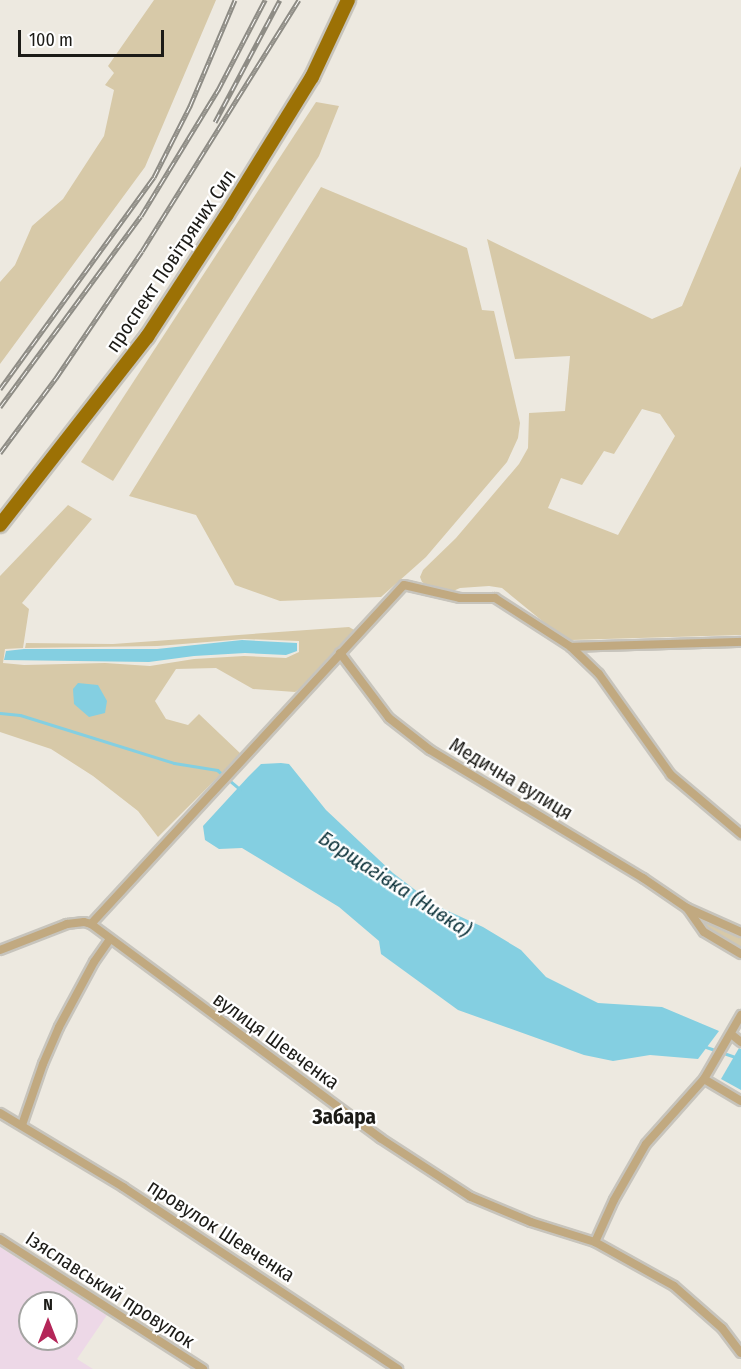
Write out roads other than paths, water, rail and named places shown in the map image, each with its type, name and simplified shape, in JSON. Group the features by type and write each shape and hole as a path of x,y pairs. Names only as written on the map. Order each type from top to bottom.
{"main road":[{"name":"проспект Повітряних Сил","path":"0,525 147,337 306,86 348,0"}],"street":[{"path":"0,950 67,924 84,922 91,924 404,585 460,598 495,598 571,647 599,674 671,775 741,834"},
{"path":"571,647 741,642"},
{"name":"Медична вулиця","path":"340,653 389,718 430,750 643,878 687,908 741,932"},
{"name":"Медична вулиця","path":"687,908 704,932 741,954"},
{"name":"вулиця Шевченка","path":"91,924 380,1138 471,1197 531,1222 596,1242 674,1286 722,1328 741,1353"},
{"path":"22,1125 38,1075 59,1027 94,962 110,939"},
{"path":"596,1242 614,1200 646,1144 704,1079 741,1015"},
{"path":"731,1034 741,1042"},
{"path":"704,1079 741,1101"},
{"name":"провулок Шевченка","path":"0,1113 123,1187 398,1369"},
{"name":"Ізяславський провулок","path":"0,1239 203,1369"}],"water":[{"path":"242,640 297,643 297,651 286,655 245,653 149,662 4,660 6,651 24,649 157,649"},
{"path":"78,683 98,685 107,701 105,713 89,717 74,704 73,689"},
{"path":"261,764 289,764 326,810 393,873 435,905 483,927 521,950 546,977 598,1003 662,1007 719,1031 698,1059 650,1055 613,1061 584,1055 458,1010 381,954 379,941 339,907 242,848 219,849 205,840 203,826 248,777"},
{"path":"739,1048 741,1049 741,1090 721,1079"}],"waterway":[{"name":"Борщагівка (Нивка)","path":"0,713 20,715 174,763 217,770 240,789"},
{"name":"Борщагівка (Нивка)","path":"706,1047 741,1059"}],"railway":[{"path":"0,389 154,177 190,106 235,0"},
{"path":"0,407 141,216 218,90 265,0"},
{"path":"215,122 280,0"},
{"path":"0,453 56,378 142,251 299,0"}],"district":[{"name":"Забара","path":"344,1117"}]}
